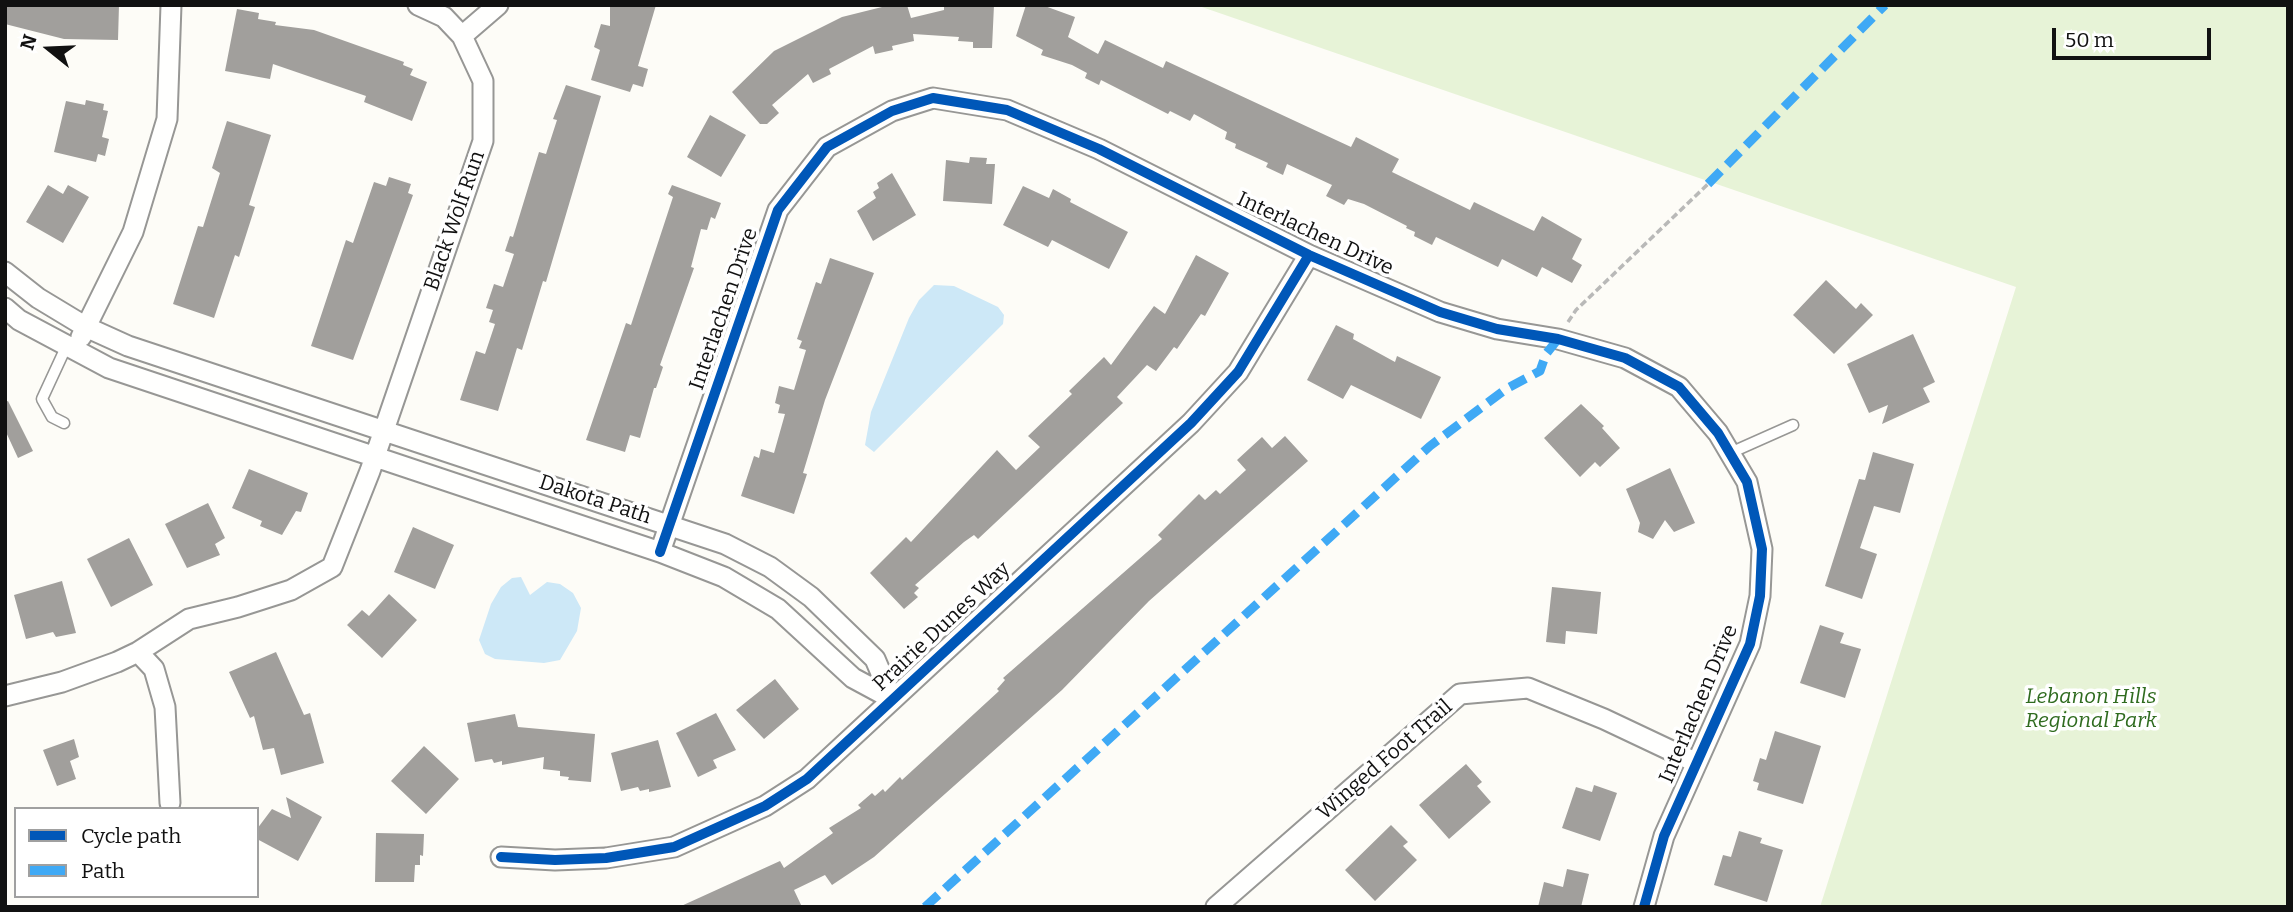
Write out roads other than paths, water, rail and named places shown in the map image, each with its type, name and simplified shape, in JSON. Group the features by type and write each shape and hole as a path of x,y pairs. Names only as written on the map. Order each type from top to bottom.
{"street":[{"path":"71,347 86,327 133,232 167,119 171,5"},
{"name":"Black Wolf Run","path":"5,696 62,682 138,652 189,619 290,590 332,567 374,457 483,141 483,81 462,36 444,17 418,5"},
{"path":"462,36 498,5"},
{"name":"Interlachen Drive","path":"660,552 778,210 827,147 892,111 933,98 1007,110 1099,149 1309,255 1440,312 1497,329 1558,339 1625,358 1678,387 1718,433 1747,482 1762,549 1760,596 1749,644 1664,836 1644,907"},
{"name":"Prairie Dunes Way","path":"501,857 555,860 606,858 674,847 765,806 807,779 1199,415 1238,372 1309,255"},
{"name":"Dakota Path","path":"5,272 38,298 86,327 128,346 725,544 770,567 811,597 875,659 892,699"},
{"name":"Dakota Path","path":"5,308 19,320 109,368 660,552 724,577 778,609 853,678 892,699"},
{"path":"138,652 154,669 165,707 170,803"},
{"name":"Winged Foot Trail","path":"1216,907 1460,694 1528,688 1604,719 1695,762"}],"lane":[{"path":"64,423 52,417 42,399 71,347"},
{"path":"1730,453 1793,425"}],"water":[{"path":"934,285 954,286 998,307 1004,315 1003,324 874,452 865,445 871,412 909,318 919,300"},
{"path":"521,577 530,595 547,582 560,584 573,593 581,608 577,631 560,660 544,663 495,659 485,654 479,640 491,604 501,587 512,578"}],"park label":[{"name":"Lebanon Hills Regional Park","path":"2091,709"}]}
